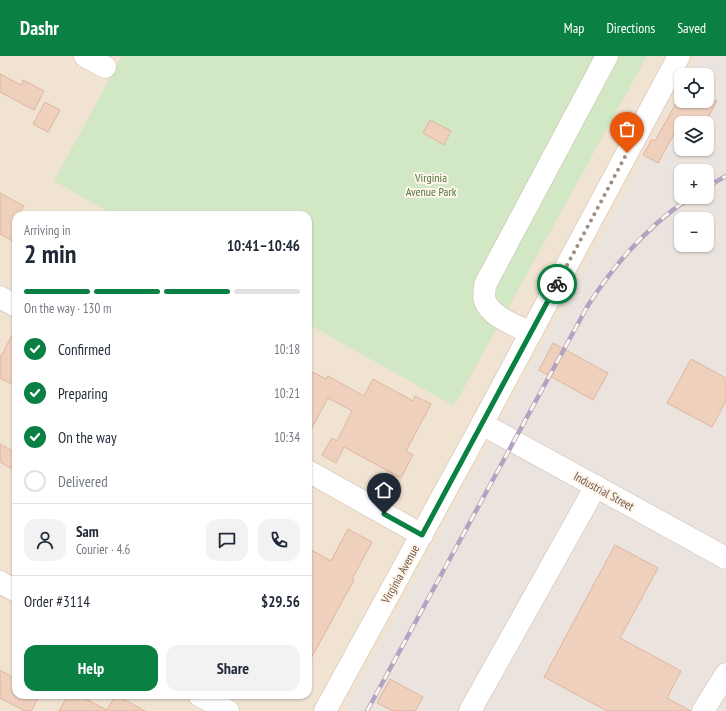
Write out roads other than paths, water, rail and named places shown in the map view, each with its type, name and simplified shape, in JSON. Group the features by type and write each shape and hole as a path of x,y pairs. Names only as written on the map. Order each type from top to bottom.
{"street":[{"path":"85,56 105,67"},
{"path":"530,333 490,310 484,300 485,286 607,56"},
{"name":"Virginia Avenue","path":"325,711 482,424 678,56"},
{"path":"0,297 12,304"},
{"name":"Industrial Street","path":"482,424 726,558"},
{"path":"312,473 422,535"},
{"path":"470,711 596,486"},
{"path":"0,582 12,589"},
{"path":"703,711 726,674"},
{"path":"206,699 228,711"}],"railway":[{"path":"714,183 726,176"},
{"path":"367,711 587,307 609,275 633,246 660,220 681,204"}],"park label":[{"name":"Virginia Avenue Park","path":"431,184"}]}
